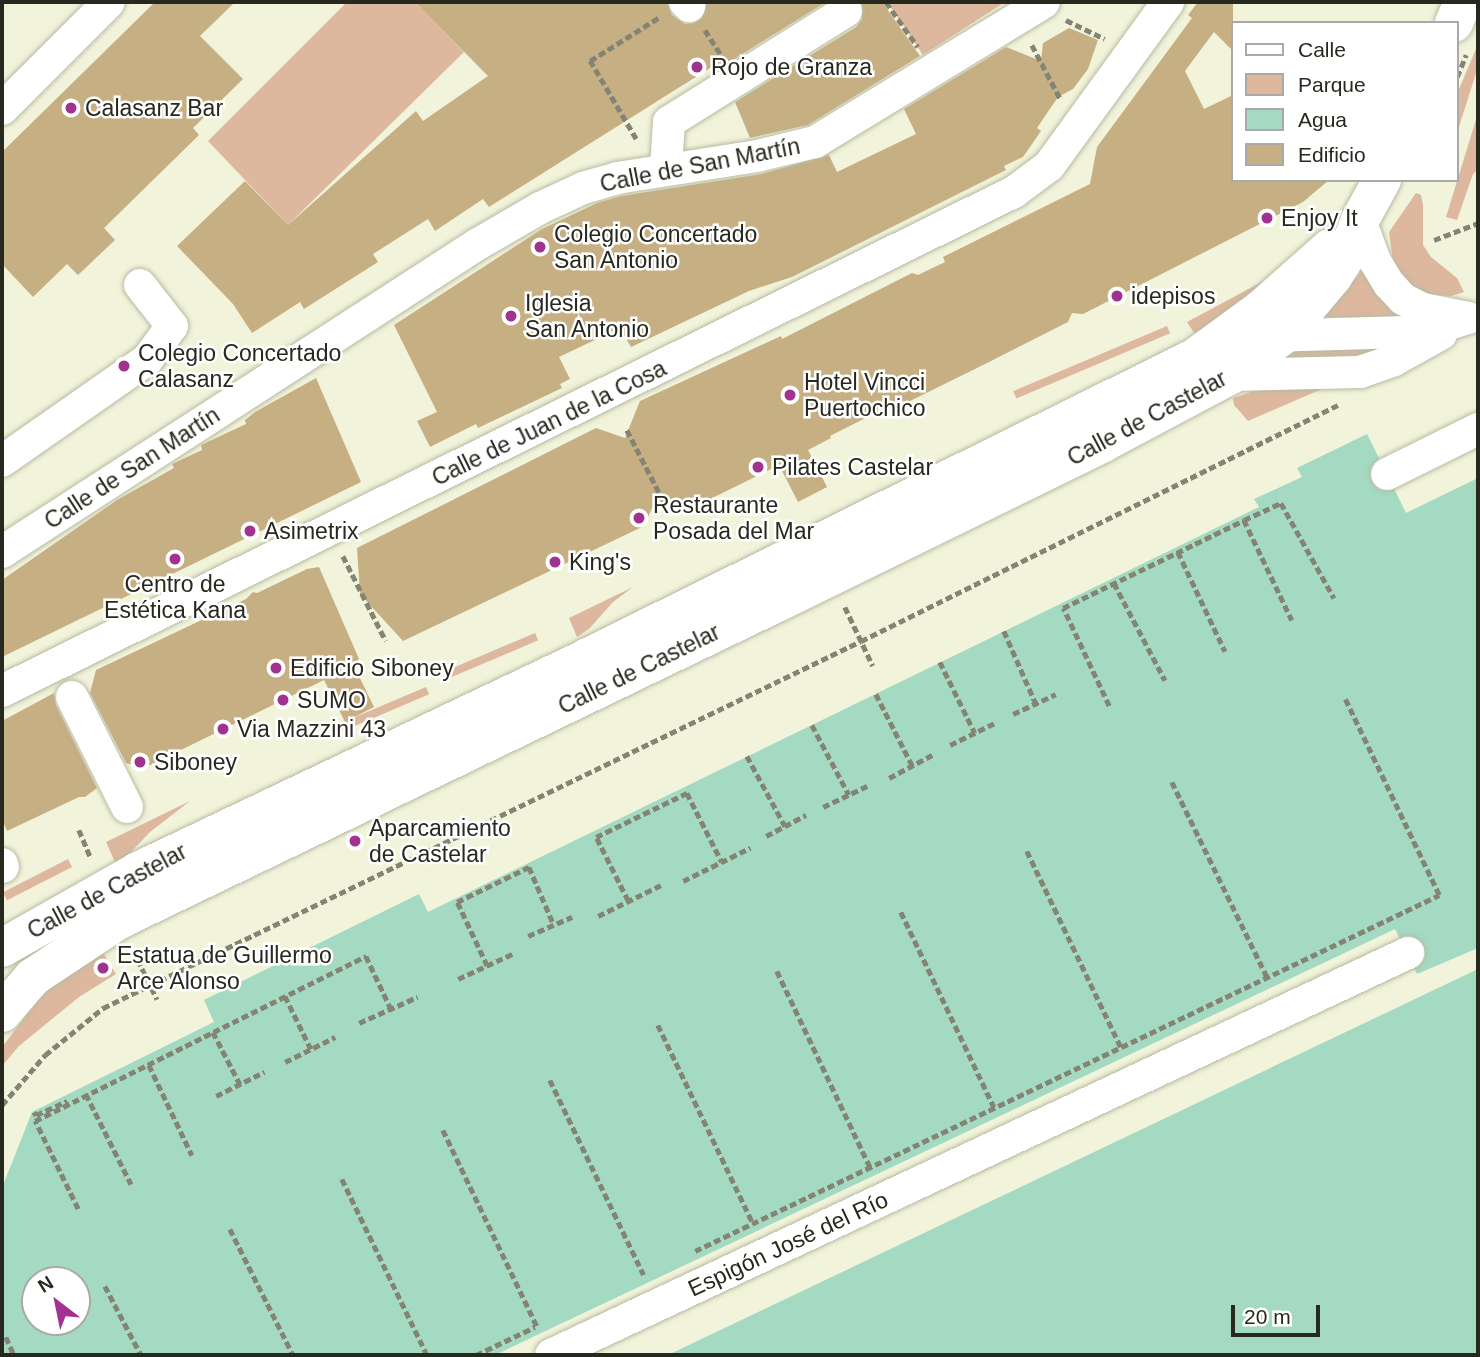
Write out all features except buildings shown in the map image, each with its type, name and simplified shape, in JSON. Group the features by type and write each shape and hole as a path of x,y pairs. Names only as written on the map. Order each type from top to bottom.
{"main road":[{"path":"1455,21 1463,2"},
{"name":"Calle de Castelar","path":"2,1013 33,977 119,920 810,587 1103,443 1231,375 1285,334 1345,258 1360,220 1381,182"},
{"name":"Calle de Castelar","path":"2,948 138,871 600,652 1194,358 1281,292 1360,220"}],"street":[{"path":"2,109 109,2"},
{"name":"Calle de Juan de la Cosa","path":"2,691 1014,192 1049,166 1161,5"},
{"name":"Calle de San Martín","path":"2,552 478,244 530,214 583,188 666,168 757,156 815,142 1032,9"},
{"path":"666,168 669,122 732,72 846,11"},
{"path":"1360,220 1375,261 1389,284 1403,299 1423,309 1473,315"},
{"path":"2,461 147,360 172,326 140,285"},
{"path":"1285,334 1406,332 1432,329 1473,315"},
{"path":"1231,375 1360,372 1394,360 1473,315"},
{"name":"Calle de Castelar","path":"1194,358 1238,342 1285,334"},
{"path":"1387,474 1478,429"},
{"path":"72,697 127,807"},
{"name":"Espigón José del Río","path":"551,1355 1409,953"}],"path":[{"path":"886,2 934,69"},
{"path":"632,131 590,61 682,6 732,72"},
{"path":"1032,9 1115,43 1127,57"},
{"path":"1032,9 1076,128"},
{"path":"1434,240 1478,223"},
{"path":"2,1105 25,1074 69,1034 103,1008 861,640 1351,398"},
{"path":"627,430 664,502"},
{"path":"1109,706 1063,608 1244,520 1281,503 1334,598"},
{"path":"1244,520 1292,620"},
{"path":"341,552 386,641"},
{"path":"1178,552 1225,651"},
{"path":"1114,583 1165,680"},
{"path":"850,617 873,666"},
{"path":"1004,631 1036,704"},
{"path":"940,662 975,733"},
{"path":"876,694 912,765"},
{"path":"1013,714 1056,694"},
{"path":"693,1252 1439,895 1345,699"},
{"path":"950,745 997,722"},
{"path":"812,725 849,794"},
{"path":"889,778 934,754"},
{"path":"747,756 785,826"},
{"path":"1172,782 1268,977"},
{"path":"823,807 869,785"},
{"path":"628,901 596,837 687,793 722,862"},
{"path":"765,836 806,815"},
{"path":"79,830 93,863"},
{"path":"683,881 750,848"},
{"path":"1027,851 1121,1047"},
{"path":"487,966 457,902 529,867 554,925"},
{"path":"598,916 663,884"},
{"path":"901,912 994,1107"},
{"path":"528,936 572,917"},
{"path":"131,947 157,999"},
{"path":"458,979 512,954"},
{"path":"34,1112 36,1115 149,1065 366,956 391,1009"},
{"path":"777,971 870,1167"},
{"path":"285,996 311,1049"},
{"path":"359,1023 417,997"},
{"path":"658,1025 753,1223"},
{"path":"213,1032 240,1084"},
{"path":"285,1062 335,1037"},
{"path":"149,1065 192,1155"},
{"path":"216,1096 264,1072"},
{"path":"550,1080 644,1275"},
{"path":"84,1095 131,1184"},
{"path":"78,1209 35,1122 84,1095"},
{"path":"443,1130 537,1326"},
{"path":"342,1179 427,1355"},
{"path":"230,1229 293,1355"},
{"path":"632,1280 656,1269"},
{"path":"105,1286 141,1355"},
{"path":"476,1355 549,1321"},
{"path":"6,1337 14,1355"}],"green space":[{"path":"347,2 415,2 464,52 288,225 208,141"},
{"path":"887,2 1005,2 923,55"},
{"path":"1478,44 1478,67 1459,127 1459,89"},
{"path":"1478,113 1478,170 1473,174 1457,220 1446,217 1459,182"},
{"path":"1416,193 1421,195 1423,205 1423,245 1431,257 1457,278 1464,292 1451,296 1417,294 1394,269 1389,232"},
{"path":"1365,267 1412,319 1323,317"},
{"path":"1269,278 1270,282 1196,336 1187,322"},
{"path":"1167,326 1170,333 1016,399 1013,391"},
{"path":"1295,344 1396,344 1362,360 1278,361"},
{"path":"1331,385 1248,421 1234,405 1233,398 1254,391"},
{"path":"633,587 613,602 589,629 577,637 569,618"},
{"path":"535,633 538,640 447,679 444,672"},
{"path":"426,687 429,694 339,733 336,725"},
{"path":"190,801 150,832 128,855 115,862 106,842"},
{"path":"68,859 72,867 7,900 3,892"},
{"path":"102,951 116,974 79,997 19,1046 2,1066 2,1047 39,999 65,976"}],"water":[{"path":"1367,434 1406,513 1478,478 1478,948 1417,974 1395,929 495,1355 2,1355 2,1188 32,1112 214,1022 204,1000 419,894 428,912 1259,507 1254,499 1302,477 1297,468"},
{"path":"1478,969 1478,1355 668,1355"}],"place":[{"name":"Rojo de Granza","path":"697,67"},
{"name":"Calasanz Bar","path":"71,108"},
{"name":"Enjoy It","path":"1267,218"},
{"name":"Colegio Concertado San Antonio","path":"540,247"},
{"name":"idepisos","path":"1117,296"},
{"name":"Iglesia San Antonio","path":"511,316"},
{"name":"Colegio Concertado Calasanz","path":"124,366"},
{"name":"Hotel Vincci Puertochico","path":"790,395"},
{"name":"Pilates Castelar","path":"758,467"},
{"name":"Restaurante Posada del Mar","path":"639,518"},
{"name":"Asimetrix","path":"250,531"},
{"name":"Centro de Estética Kana","path":"175,559"},
{"name":"King's","path":"555,562"},
{"name":"Edificio Siboney","path":"276,668"},
{"name":"SUMO","path":"283,700"},
{"name":"Via Mazzini 43","path":"223,729"},
{"name":"Siboney","path":"140,762"},
{"name":"Aparcamiento de Castelar","path":"355,841"},
{"name":"Estatua de Guillermo Arce Alonso","path":"103,968"}]}
